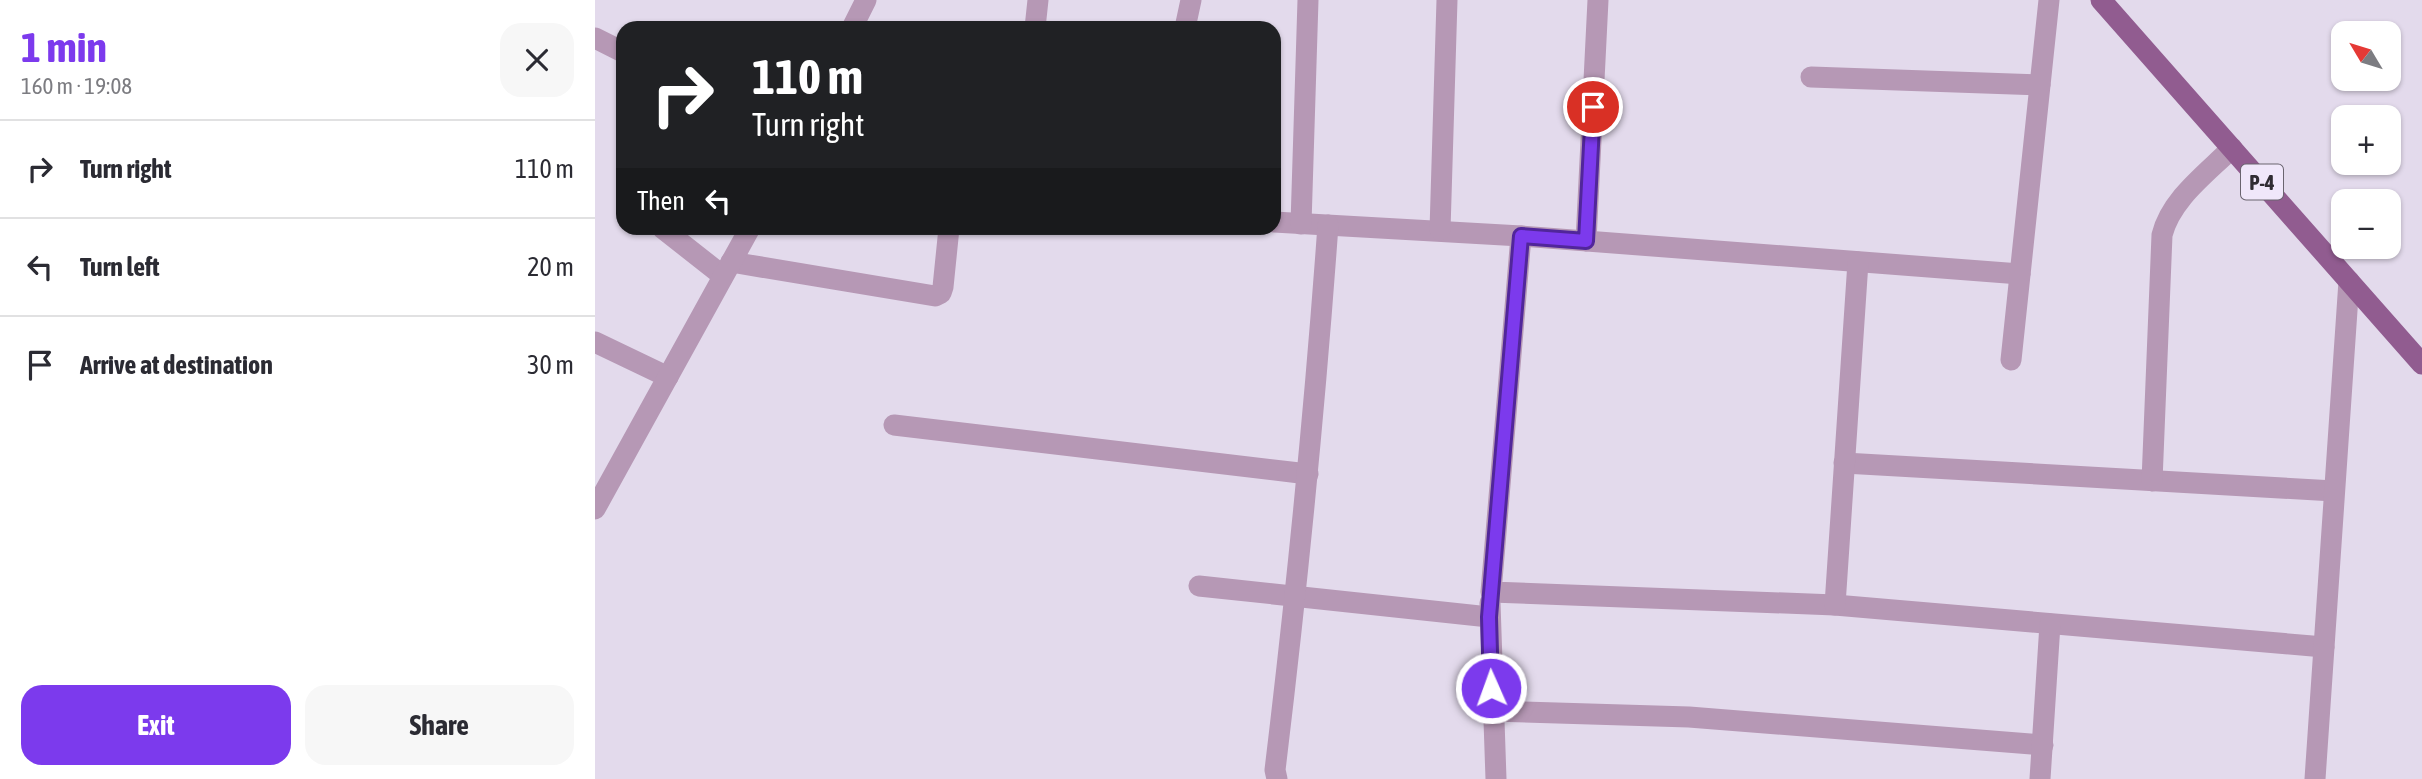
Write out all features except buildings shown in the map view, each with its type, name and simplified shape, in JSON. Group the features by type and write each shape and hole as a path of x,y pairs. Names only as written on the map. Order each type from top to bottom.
{"main road":[{"name":"P-4","path":"2101,0 2422,364"}],"street":[{"path":"856,21 866,0"},
{"path":"1036,21 1038,0"},
{"path":"1186,21 1191,0"},
{"path":"1301,224 1308,0"},
{"path":"1440,230 1447,0"},
{"path":"1586,241 1598,0"},
{"path":"2011,360 2049,0"},
{"path":"595,38 616,48"},
{"path":"1811,77 2040,85"},
{"path":"2152,481 2162,234 2166,219 2178,203 2232,148"},
{"path":"1281,223 1440,230 2020,274"},
{"path":"1277,779 1275,770 1296,598 1328,225"},
{"path":"673,235 727,269 935,296 941,293 943,287 948,235"},
{"path":"595,509 746,235"},
{"path":"1496,779 1489,617 1521,236"},
{"path":"1835,606 1858,262"},
{"path":"2315,779 2349,281"},
{"path":"595,342 667,377"},
{"path":"894,425 1307,474"},
{"path":"1844,463 2335,491"},
{"path":"1199,586 1489,617"},
{"path":"1491,592 1835,606 2324,647"},
{"path":"2040,779 2050,624"},
{"path":"1492,711 1689,717 2043,745"}],"route":[{"path":"1491,688 1489,617 1521,236 1586,241 1593,107"}]}
